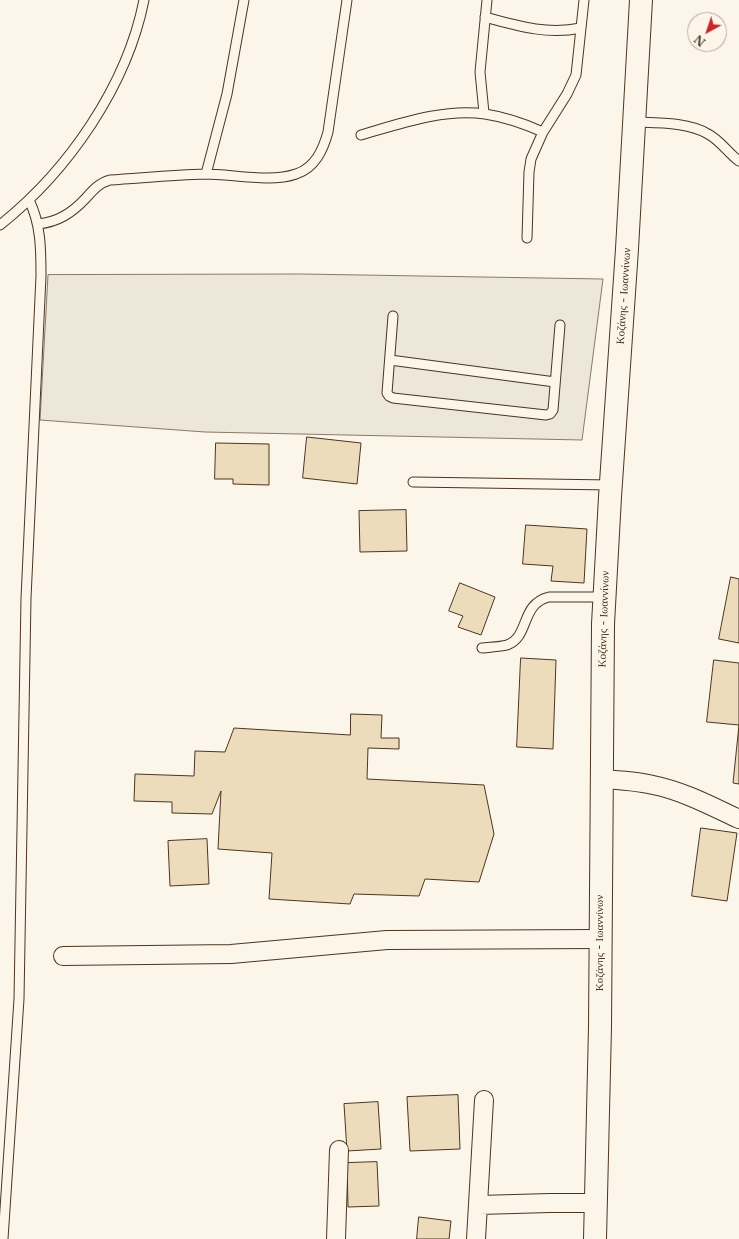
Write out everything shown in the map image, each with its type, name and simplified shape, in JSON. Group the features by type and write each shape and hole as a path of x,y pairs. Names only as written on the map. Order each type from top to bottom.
{"highway":[{"name":"Κοζάνης - Ιωαννίνων","path":"595,1239 600,1027 599,939 604,597 627,249 641,0"}],"street":[{"path":"601,779 631,781 668,789 739,819"},
{"path":"63,956 231,954 387,940 599,939"},
{"path":"476,1239 484,1100"},
{"path":"336,1239 339,1150"},
{"path":"479,1205 597,1203"}],"lane":[{"path":"0,225 29,200 66,159 85,133 116,81 130,46 144,0"},
{"path":"206,174 227,94 244,0"},
{"path":"38,224 52,222 67,215 76,208 95,188 105,181 168,175 206,174 280,177 296,174 309,166 324,146 328,132 347,0"},
{"path":"484,113 480,72 487,0"},
{"path":"527,238 529,172 531,159 543,132 573,83 577,68 584,0"},
{"path":"485,17 519,26 547,31 581,28"},
{"path":"361,136 417,119 455,113 484,113 518,122 543,132"},
{"path":"634,122 673,124 703,131 713,137 739,161"},
{"path":"3,1239 19,999 26,598 41,276 38,224 29,200"},
{"path":"393,316 387,393 389,396 393,398 546,415 550,414 553,410 560,325"},
{"path":"390,360 555,382"},
{"path":"413,482 611,485"},
{"path":"482,648 508,644 515,639 522,631 536,602 540,599 549,597 604,597"}],"shaded area":[{"path":"301,274 603,279 582,440 205,432 40,420 48,275"}],"building":[{"path":"307,437 361,443 357,484 303,478"},
{"path":"216,443 269,444 269,485 233,484 233,479 215,479"},
{"path":"406,510 407,551 360,552 359,511"},
{"path":"526,525 587,529 584,583 551,581 553,566 523,564"},
{"path":"731,577 739,579 739,643 719,639"},
{"path":"460,583 495,597 481,635 458,627 463,616 449,611"},
{"path":"521,658 556,660 553,749 517,747"},
{"path":"714,660 739,663 739,725 707,722"},
{"path":"351,714 382,715 381,738 399,738 399,749 368,748 367,779 484,785 494,834 479,882 425,879 419,896 354,894 350,904 269,899 272,853 218,849 221,791 212,814 172,813 172,802 134,801 135,774 194,776 195,751 225,752 234,728 350,735"},
{"path":"739,725 739,784 733,783"},
{"path":"701,828 737,833 727,901 692,896"},
{"path":"207,839 209,884 170,886 168,841"},
{"path":"458,1095 460,1149 410,1151 407,1097"},
{"path":"378,1102 381,1149 347,1151 344,1104"},
{"path":"377,1162 379,1206 348,1207 347,1163"},
{"path":"419,1217 451,1221 449,1239 417,1239"}]}
